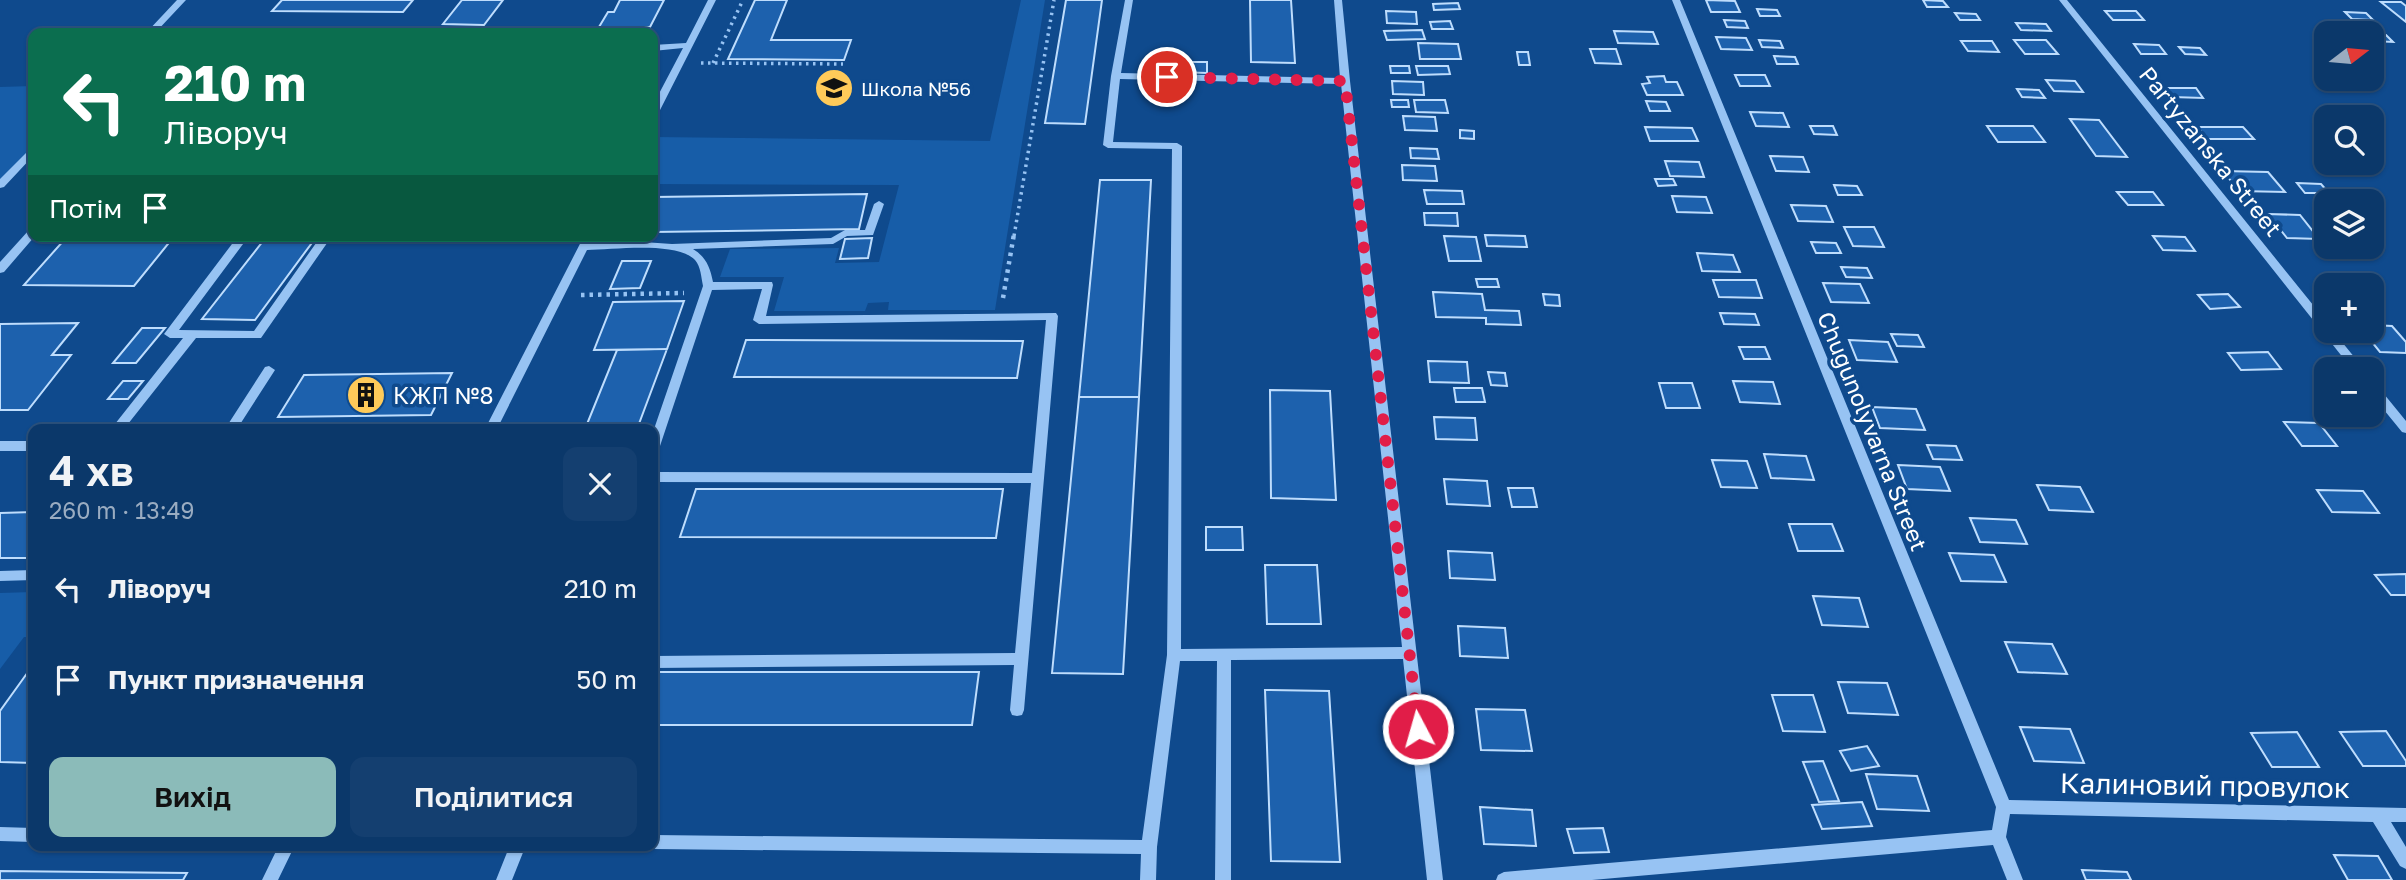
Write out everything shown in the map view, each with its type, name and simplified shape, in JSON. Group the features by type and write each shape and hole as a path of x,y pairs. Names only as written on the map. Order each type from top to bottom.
{"street":[{"path":"155,28 182,0"},
{"path":"658,104 712,0"},
{"path":"1129,0 1108,145 1177,146 1174,655 1149,847 1148,880"},
{"path":"1338,0 1435,880"},
{"name":"Chugunolyvarna Street","path":"1675,0 2004,807"},
{"name":"Partyzanska Street","path":"2063,0 2314,314"},
{"path":"658,48 688,45"},
{"path":"1116,76 1345,81"},
{"path":"0,185 28,156"},
{"path":"604,242 676,246 833,241 845,233 869,233 878,204"},
{"path":"0,269 28,238"},
{"path":"239,242 170,334 257,335 323,242"},
{"path":"494,424 585,242"},
{"path":"658,434 707,289 706,267 696,254 676,246"},
{"path":"707,289 768,285 759,320 1052,316 1017,710"},
{"path":"121,424 192,335"},
{"name":"Partyzanska Street","path":"2337,343 2348,357"},
{"path":"234,424 269,370"},
{"path":"2384,402 2406,429"},
{"path":"0,446 28,446"},
{"path":"658,477 1038,478"},
{"path":"0,576 28,575"},
{"path":"1174,655 1409,653"},
{"path":"1223,880 1224,655"},
{"path":"658,662 1022,659"},
{"path":"2004,807 1998,837 2015,880"},
{"name":"Калиновий провулок","path":"2004,807 2406,815"},
{"path":"2378,815 2406,861"},
{"path":"0,834 28,835"},
{"path":"1504,880 1998,837"},
{"path":"658,842 1149,847"},
{"path":"271,880 285,851"},
{"path":"503,880 515,851"}],"path":[{"path":"713,63 743,0"},
{"path":"1000,316 1054,0"},
{"path":"679,63 843,64"},
{"path":"558,296 707,289"}],"shaded area":[{"path":"1021,0 1045,0 995,310 888,310 889,302 868,303 865,311 774,311 784,277 720,277 730,249 839,248 835,263 879,262 899,185 658,184 658,137 990,141"},
{"path":"28,86 28,156 0,185 0,87"},
{"path":"28,592 28,637 24,637 0,669 0,593"}],"building":[{"path":"282,0 413,0 403,12 272,11"},
{"path":"462,0 503,0 484,25 443,24"},
{"path":"620,0 664,0 650,27 599,27 608,12 614,12"},
{"path":"755,0 787,0 771,40 851,40 844,60 728,59"},
{"path":"1066,0 1102,0 1085,124 1045,123"},
{"path":"1250,0 1291,0 1295,63 1251,62"},
{"path":"1706,0 1735,1 1740,12 1711,12"},
{"path":"1923,0 1943,1 1948,7 1927,7"},
{"path":"2381,2 2401,2 2406,6 2406,22"},
{"path":"1458,3 1460,9 1434,10 1433,4"},
{"path":"1757,9 1777,10 1780,16 1760,16"},
{"path":"1386,11 1416,12 1417,24 1387,23"},
{"path":"2105,11 2136,11 2144,20 2113,20"},
{"path":"2345,12 2366,13 2373,20 2352,19"},
{"path":"1955,13 1976,14 1980,20 1960,20"},
{"path":"1724,20 1745,21 1748,28 1727,27"},
{"path":"1450,21 1453,29 1432,29 1430,22"},
{"path":"2016,23 2046,24 2051,31 2021,30"},
{"path":"1422,30 1425,39 1387,40 1384,31"},
{"path":"1614,31 1653,32 1658,44 1618,43"},
{"path":"2384,35 2386,35 2393,42 2384,42"},
{"path":"1716,37 1746,38 1752,50 1721,49"},
{"path":"1759,40 1780,41 1783,48 1762,47"},
{"path":"2014,40 2046,40 2058,54 2025,54"},
{"path":"1961,41 1992,41 1999,52 1968,51"},
{"path":"1418,43 1458,44 1461,59 1420,59"},
{"path":"2134,44 2159,45 2166,54 2141,54"},
{"path":"2179,47 2200,48 2206,55 2185,54"},
{"path":"1590,49 1616,49 1621,64 1595,63"},
{"path":"1517,52 1528,52 1530,65 1519,65"},
{"path":"1774,56 1795,57 1798,64 1777,64"},
{"path":"1178,62 1207,62 1207,73 1177,72"},
{"path":"1390,66 1409,66 1410,73 1391,73"},
{"path":"1416,66 1448,66 1450,74 1418,75"},
{"path":"1735,75 1765,75 1770,86 1740,86"},
{"path":"1664,76 1666,82 1677,82 1683,95 1647,95 1642,84 1650,83 1647,77"},
{"path":"2046,80 2075,81 2083,92 2054,91"},
{"path":"1392,81 1423,82 1424,95 1393,94"},
{"path":"2165,88 2196,88 2203,98 2172,97"},
{"path":"2017,89 2039,90 2045,98 2022,97"},
{"path":"1391,100 1408,100 1409,107 1392,107"},
{"path":"1414,100 1445,100 1448,113 1416,112"},
{"path":"1646,101 1666,102 1670,111 1650,111"},
{"path":"1750,112 1783,113 1789,127 1756,126"},
{"path":"1403,116 1435,117 1437,131 1405,130"},
{"path":"2070,119 2099,120 2127,157 2096,156"},
{"path":"1810,126 1833,126 1837,135 1814,134"},
{"path":"1987,126 2033,126 2045,142 1998,142"},
{"path":"1645,127 1692,128 1698,141 1650,141"},
{"path":"2197,127 2243,127 2254,139 2208,139"},
{"path":"1460,130 1474,131 1474,139 1460,138"},
{"path":"1410,148 1437,149 1439,159 1411,158"},
{"path":"1770,156 1803,157 1809,172 1776,171"},
{"path":"1665,161 1699,162 1704,177 1670,176"},
{"path":"1402,165 1435,166 1437,181 1403,180"},
{"path":"2223,171 2268,172 2285,192 2239,191"},
{"path":"1655,179 1673,179 1676,185 1658,186"},
{"path":"1100,180 1151,180 1139,397 1079,397"},
{"path":"2297,183 2321,184 2325,189 2314,189 2314,193 2305,193"},
{"path":"1834,185 1857,186 1862,195 1838,195"},
{"path":"1424,190 1462,191 1464,204 1427,204"},
{"path":"2117,192 2153,192 2163,205 2128,205"},
{"path":"867,194 859,229 658,232 658,197"},
{"path":"1672,196 1706,197 1712,213 1677,212"},
{"path":"1791,205 1826,206 1833,222 1798,221"},
{"path":"1424,213 1457,213 1458,226 1425,225"},
{"path":"2268,214 2300,215 2314,233 2314,239 2287,238"},
{"path":"1844,227 1874,227 1884,247 1853,246"},
{"path":"1485,235 1525,236 1527,247 1487,246"},
{"path":"1444,236 1476,237 1481,261 1449,261"},
{"path":"2153,236 2185,237 2195,251 2163,250"},
{"path":"872,238 868,258 840,259 845,239"},
{"path":"62,242 170,242 134,286 24,285"},
{"path":"262,242 313,242 255,320 202,319"},
{"path":"1811,242 1836,243 1841,253 1816,253"},
{"path":"1697,253 1733,255 1740,272 1702,271"},
{"path":"622,261 651,261 640,288 610,289"},
{"path":"1841,267 1867,268 1872,278 1846,277"},
{"path":"1476,279 1497,279 1499,287 1478,287"},
{"path":"1713,280 1756,280 1762,298 1719,297"},
{"path":"1823,283 1860,284 1869,303 1831,302"},
{"path":"1433,292 1482,294 1485,310 1519,311 1521,325 1486,324 1486,318 1436,317"},
{"path":"1543,294 1559,295 1560,306 1545,305"},
{"path":"2228,294 2240,307 2210,309 2198,295"},
{"path":"684,301 667,349 594,350 613,302"},
{"path":"1720,313 1755,314 1759,325 1724,324"},
{"path":"78,323 52,355 71,355 28,410 0,410 0,324"},
{"path":"2384,326 2392,326 2406,342 2406,353 2380,352 2373,343 2384,343"},
{"path":"142,328 165,328 136,363 113,363"},
{"path":"1891,334 1918,335 1924,347 1897,346"},
{"path":"746,340 1023,341 1017,378 734,377"},
{"path":"1849,340 1888,342 1897,362 1857,360"},
{"path":"1739,347 1765,347 1770,359 1744,359"},
{"path":"667,349 639,424 587,424 617,350"},
{"path":"2268,352 2281,369 2241,370 2228,353"},
{"path":"1428,361 1467,362 1469,383 1430,382"},
{"path":"1488,372 1505,373 1507,386 1491,385"},
{"name":"КЖП №8","path":"452,373 431,415 278,417 304,375"},
{"path":"123,381 143,381 128,399 108,399"},
{"path":"1733,381 1773,382 1780,404 1740,402"},
{"path":"1659,383 1692,383 1700,408 1666,408"},
{"path":"1454,388 1482,388 1485,402 1456,402"},
{"path":"1270,390 1330,391 1336,500 1271,498"},
{"path":"1079,397 1139,397 1123,674 1052,673"},
{"path":"1872,407 1916,409 1925,430 1880,428"},
{"path":"1434,417 1475,418 1477,440 1436,439"},
{"path":"2284,422 2314,423 2314,427 2322,427 2337,446 2302,446"},
{"path":"1927,445 1956,446 1962,460 1933,459"},
{"path":"1764,454 1806,456 1814,480 1771,478"},
{"path":"1712,460 1747,461 1757,488 1721,487"},
{"path":"1898,465 1940,467 1950,491 1907,489"},
{"path":"1444,479 1487,481 1490,506 1447,504"},
{"path":"2037,485 2080,487 2093,512 2049,510"},
{"path":"1508,488 1533,488 1537,507 1512,507"},
{"path":"696,489 1003,489 996,538 680,537"},
{"path":"2317,490 2363,491 2379,513 2332,512"},
{"path":"28,512 28,558 0,558 0,513"},
{"path":"1970,518 2016,520 2027,544 1980,542"},
{"path":"1789,524 1832,524 1843,551 1798,551"},
{"path":"1206,527 1242,527 1243,550 1206,550"},
{"path":"1448,551 1492,553 1495,580 1450,578"},
{"path":"1949,553 1994,555 2006,582 1961,581"},
{"path":"1265,565 1317,565 1321,624 1267,624"},
{"path":"2406,574 2406,595 2391,595 2375,575"},
{"path":"1813,596 1859,598 1868,627 1822,625"},
{"path":"1458,626 1505,628 1508,658 1460,656"},
{"path":"2005,642 2052,644 2067,674 2018,672"},
{"path":"28,672 28,763 0,762 0,711"},
{"path":"658,672 979,672 972,725 658,725"},
{"path":"1838,682 1887,683 1898,715 1848,713"},
{"path":"1265,690 1329,691 1340,862 1271,861"},
{"path":"1772,695 1813,695 1825,732 1783,731"},
{"path":"1476,709 1525,710 1532,751 1481,750"},
{"path":"2020,727 2070,729 2084,763 2034,761"},
{"path":"2386,731 2406,761 2406,766 2363,766 2340,732"},
{"path":"2297,732 2319,767 2272,767 2251,733"},
{"path":"1867,746 1879,766 1851,771 1840,751"},
{"path":"1823,761 1839,801 1819,802 1803,762"},
{"path":"1866,774 1917,776 1929,811 1877,809"},
{"path":"1862,802 1872,826 1822,829 1812,805"},
{"path":"1480,807 1532,810 1536,846 1484,844"},
{"path":"1603,828 1609,852 1574,853 1567,829"},
{"path":"2334,855 2378,856 2392,880 2348,880"},
{"path":"2082,870 2127,872 2131,880 2086,880"},
{"path":"0,871 187,873 183,880 0,880"}],"place":[{"name":"Школа №56","path":"834,88"},
{"name":"КЖП №8","path":"366,395"}],"route":[{"path":"1167,77 1345,81 1418,729"}]}
